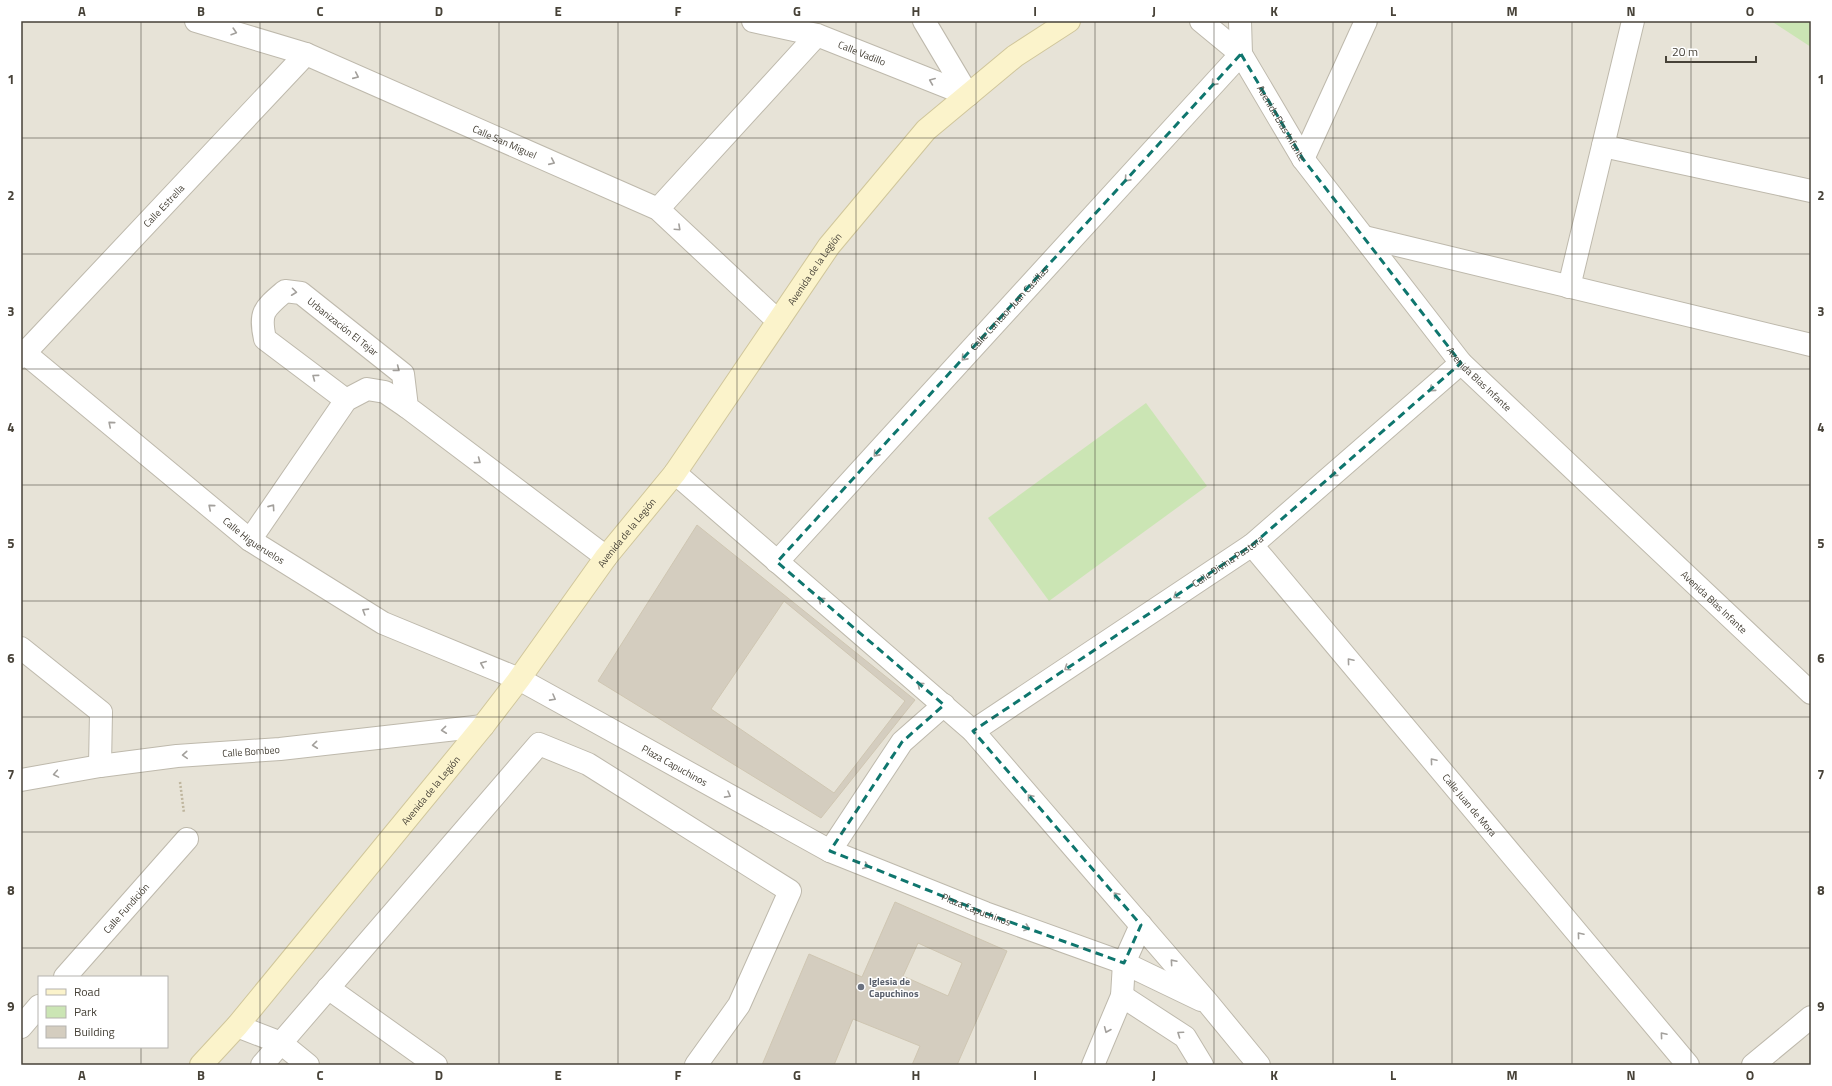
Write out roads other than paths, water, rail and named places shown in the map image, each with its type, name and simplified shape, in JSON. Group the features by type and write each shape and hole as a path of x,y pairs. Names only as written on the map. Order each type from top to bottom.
{"main road":[{"name":"Avenida de la Legión","path":"201,1065 237,1026 483,726 519,679 606,557 675,473 829,246 926,130 1015,56 1069,21"}],"street":[{"name":"Calle San Miguel","path":"196,21 306,54 658,209 778,321"},
{"name":"Calle Vadillo","path":"753,21 817,35 968,95"},
{"path":"924,21 968,95"},
{"name":"Avenida Blas Infante","path":"1201,21 1241,54 1303,159 1461,363 1811,693"},
{"path":"1240,21 1241,54"},
{"path":"1303,159 1366,21"},
{"path":"1569,286 1633,21"},
{"path":"658,209 817,35"},
{"name":"Calle Estrella","path":"22,353 306,54"},
{"name":"Calle Cantaor Juan Casillas","path":"777,562 1241,54"},
{"path":"1603,146 1811,191"},
{"path":"1364,237 1811,345"},
{"name":"Urbanización El Tejar","path":"346,400 264,339 261,321 268,305 285,291 300,293 403,374 407,407"},
{"name":"Calle Higueruelos","path":"22,353 250,540 383,623 519,679"},
{"name":"Calle Divina Pastora","path":"973,731 1252,545 1461,363"},
{"path":"250,540 346,400 366,389 385,392 407,407 606,557"},
{"path":"675,473 973,731 1208,1003 1259,1065"},
{"name":"Calle Juan de Mora","path":"1252,545 1688,1065"},
{"path":"21,648 101,712 100,766"},
{"name":"Plaza Capuchinos","path":"519,679 830,851 986,913 1124,963 1208,1003"},
{"path":"830,851 902,742 944,705"},
{"name":"Calle Bombeo","path":"21,780 100,766 177,756 280,749 483,726"},
{"path":"262,1065 539,744 588,764 790,891 739,1005 696,1065"},
{"name":"Calle Fundición","path":"66,976 187,839"},
{"path":"1093,1065 1122,996 1124,963 1141,925"},
{"path":"328,988 436,1065"},
{"path":"1122,996 1185,1037 1202,1065"},
{"path":"21,1027 38,1007"},
{"path":"1753,1065 1811,1017"},
{"path":"237,1026 281,1042 308,1065"}],"place":[{"name":"Iglesia de Capuchinos","path":"861,987"}]}
